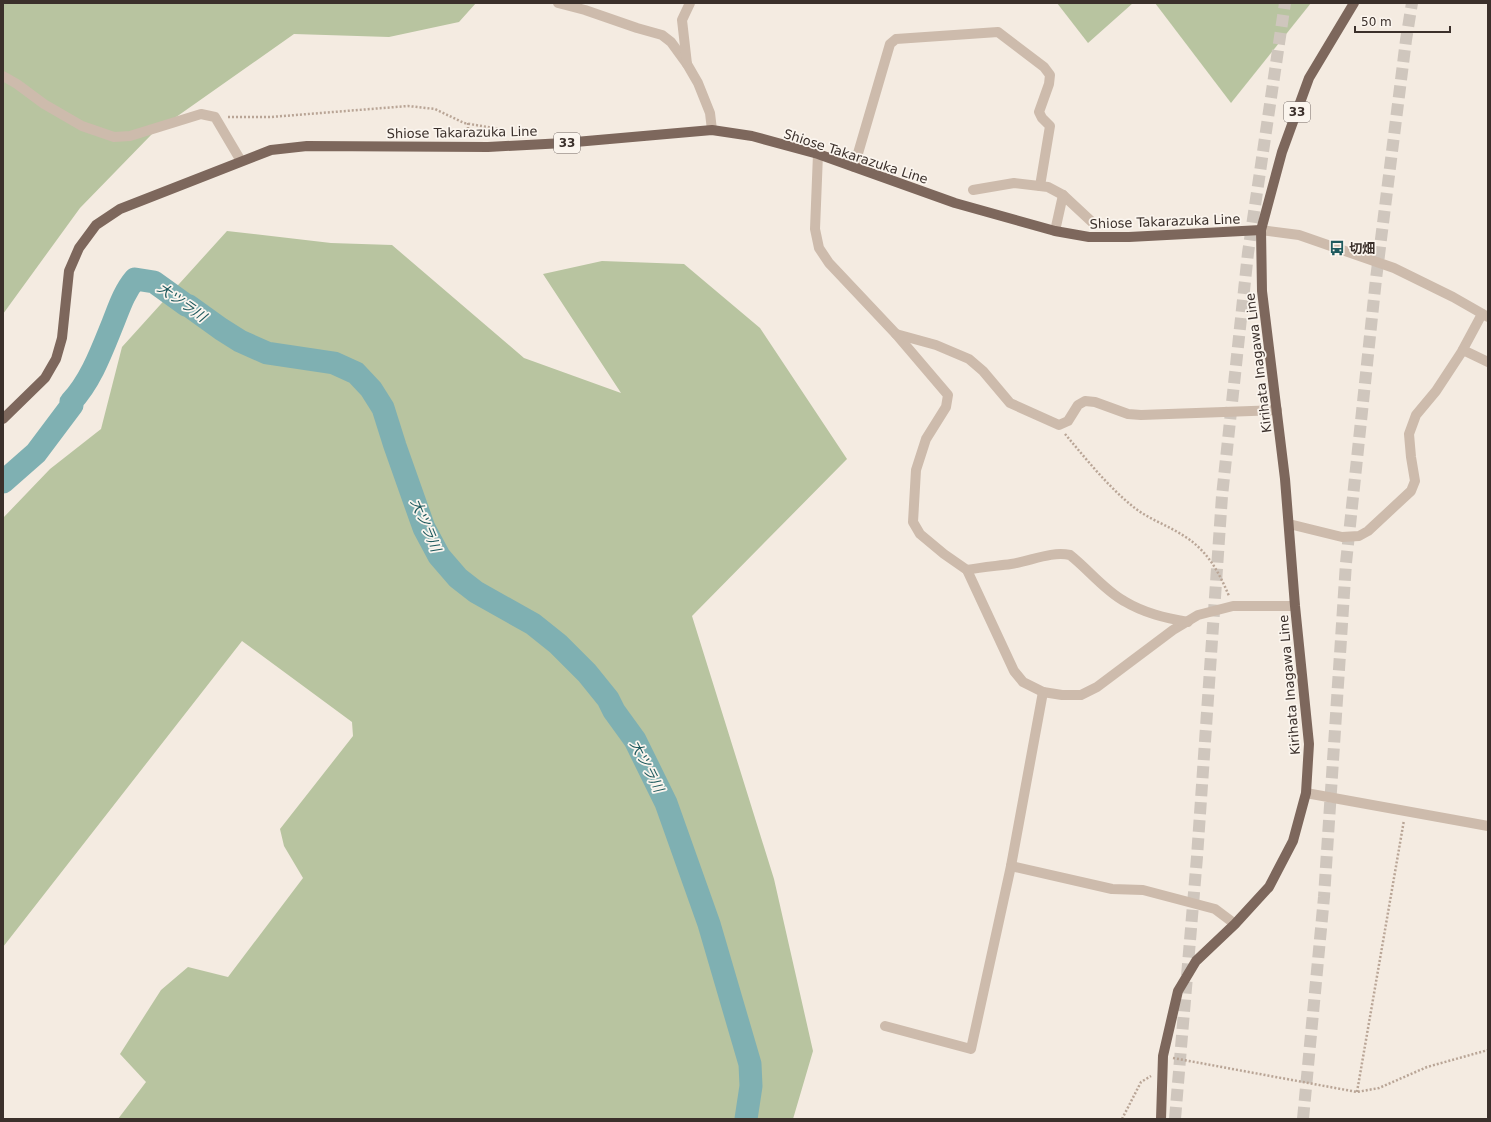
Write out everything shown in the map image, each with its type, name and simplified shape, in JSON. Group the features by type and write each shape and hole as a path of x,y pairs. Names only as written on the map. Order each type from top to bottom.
{"main road":[{"name":"33","path":"1261,230 1282,152 1309,78 1354,3"},
{"name":"Shiose Takarazuka Line","path":"3,420 45,378 56,359 62,338 69,272 79,248 96,225 120,209 241,160 272,150 307,146 514,146 712,130 752,136 818,154 956,202 1055,231 1089,238 1261,230"},
{"name":"Kirihata Inagawa Line","path":"1161,1119 1163,1056 1178,991 1196,961 1235,924 1269,887 1293,841 1306,793 1309,744 1295,606 1285,479 1262,291 1261,230"}],"street":[{"path":"558,3 586,10 637,28 662,34 671,42 687,64 698,83 710,113 712,130"},
{"path":"687,64 682,20 690,3"},
{"path":"854,167 890,44 896,39 998,32 1044,67 1050,75 1049,84 1039,112 1042,118 1050,126 1040,186"},
{"path":"3,76 17,84 44,104 82,126 114,137 130,136 201,114 215,117 241,160"},
{"path":"818,154 815,228 820,248 829,263 896,334 948,395 946,407 926,439 916,470 913,522 920,534 944,554 968,570 1014,671 1023,682 1043,692 1062,695 1081,695 1097,687 1174,630 1198,615 1233,606 1295,606"},
{"path":"973,190 1014,183 1048,187 1063,196 1092,222"},
{"path":"1055,231 1063,196"},
{"path":"1261,230 1299,235 1394,268 1453,297 1485,315 1436,391 1416,415 1409,434 1410,458 1415,482 1411,491 1368,531 1359,536 1342,537 1289,524"},
{"path":"896,334 936,345 969,359 983,371 1010,403 1059,425 1068,420 1078,405 1085,401 1095,402 1117,411 1135,414 1277,410"},
{"path":"1463,350 1488,362"},
{"path":"968,570 986,566 1012,564 1061,553 1070,555 1123,601 1164,618 1188,622"},
{"path":"885,1026 971,1049 1011,866 1043,692"},
{"path":"1306,793 1488,826"},
{"path":"1011,866 1112,889 1143,890 1215,909 1235,924"}],"path":[{"path":"215,117 271,117 408,106 435,109 464,122 499,129 506,135 514,146"},
{"path":"1059,425 1113,488 1137,509 1184,536 1210,559 1221,576 1233,606"},
{"path":"1357,1092 1405,811"},
{"path":"1163,1056 1357,1092 1379,1088 1427,1067 1488,1050"},
{"path":"1122,1119 1141,1082 1163,1068"}],"green space":[{"path":"3,3 476,3 459,22 389,37 294,34 152,134 80,208 3,314"},
{"path":"1057,3 1133,3 1088,43"},
{"path":"1155,3 1311,3 1231,103"},
{"path":"227,231 331,243 392,245 524,358 621,393 543,274 602,261 684,264 760,328 847,459 692,616 774,879 813,1051 793,1119 118,1119 146,1082 120,1054 161,990 188,967 228,977 303,878 284,846 280,829 353,736 352,722 242,641 3,947 3,518 50,469 101,429 122,347"}],"waterway":[{"name":"大ツラ川","path":"3,482 36,453 72,405 71,402 90,375 105,344 122,300 135,279 154,282 240,341 267,353 334,363 356,373 371,389 383,408 424,528 439,556 458,578 476,592 533,624 558,644 587,673 608,699 614,711 635,740 666,803 709,924 750,1064 751,1086 746,1119"}],"tunnel":[{"path":"1175,1119 1197,857 1222,496 1248,253 1285,3"},
{"path":"1303,1119 1324,897 1346,563 1376,279 1412,3"}],"place":[{"name":"切畑","path":"1337,248"}]}
